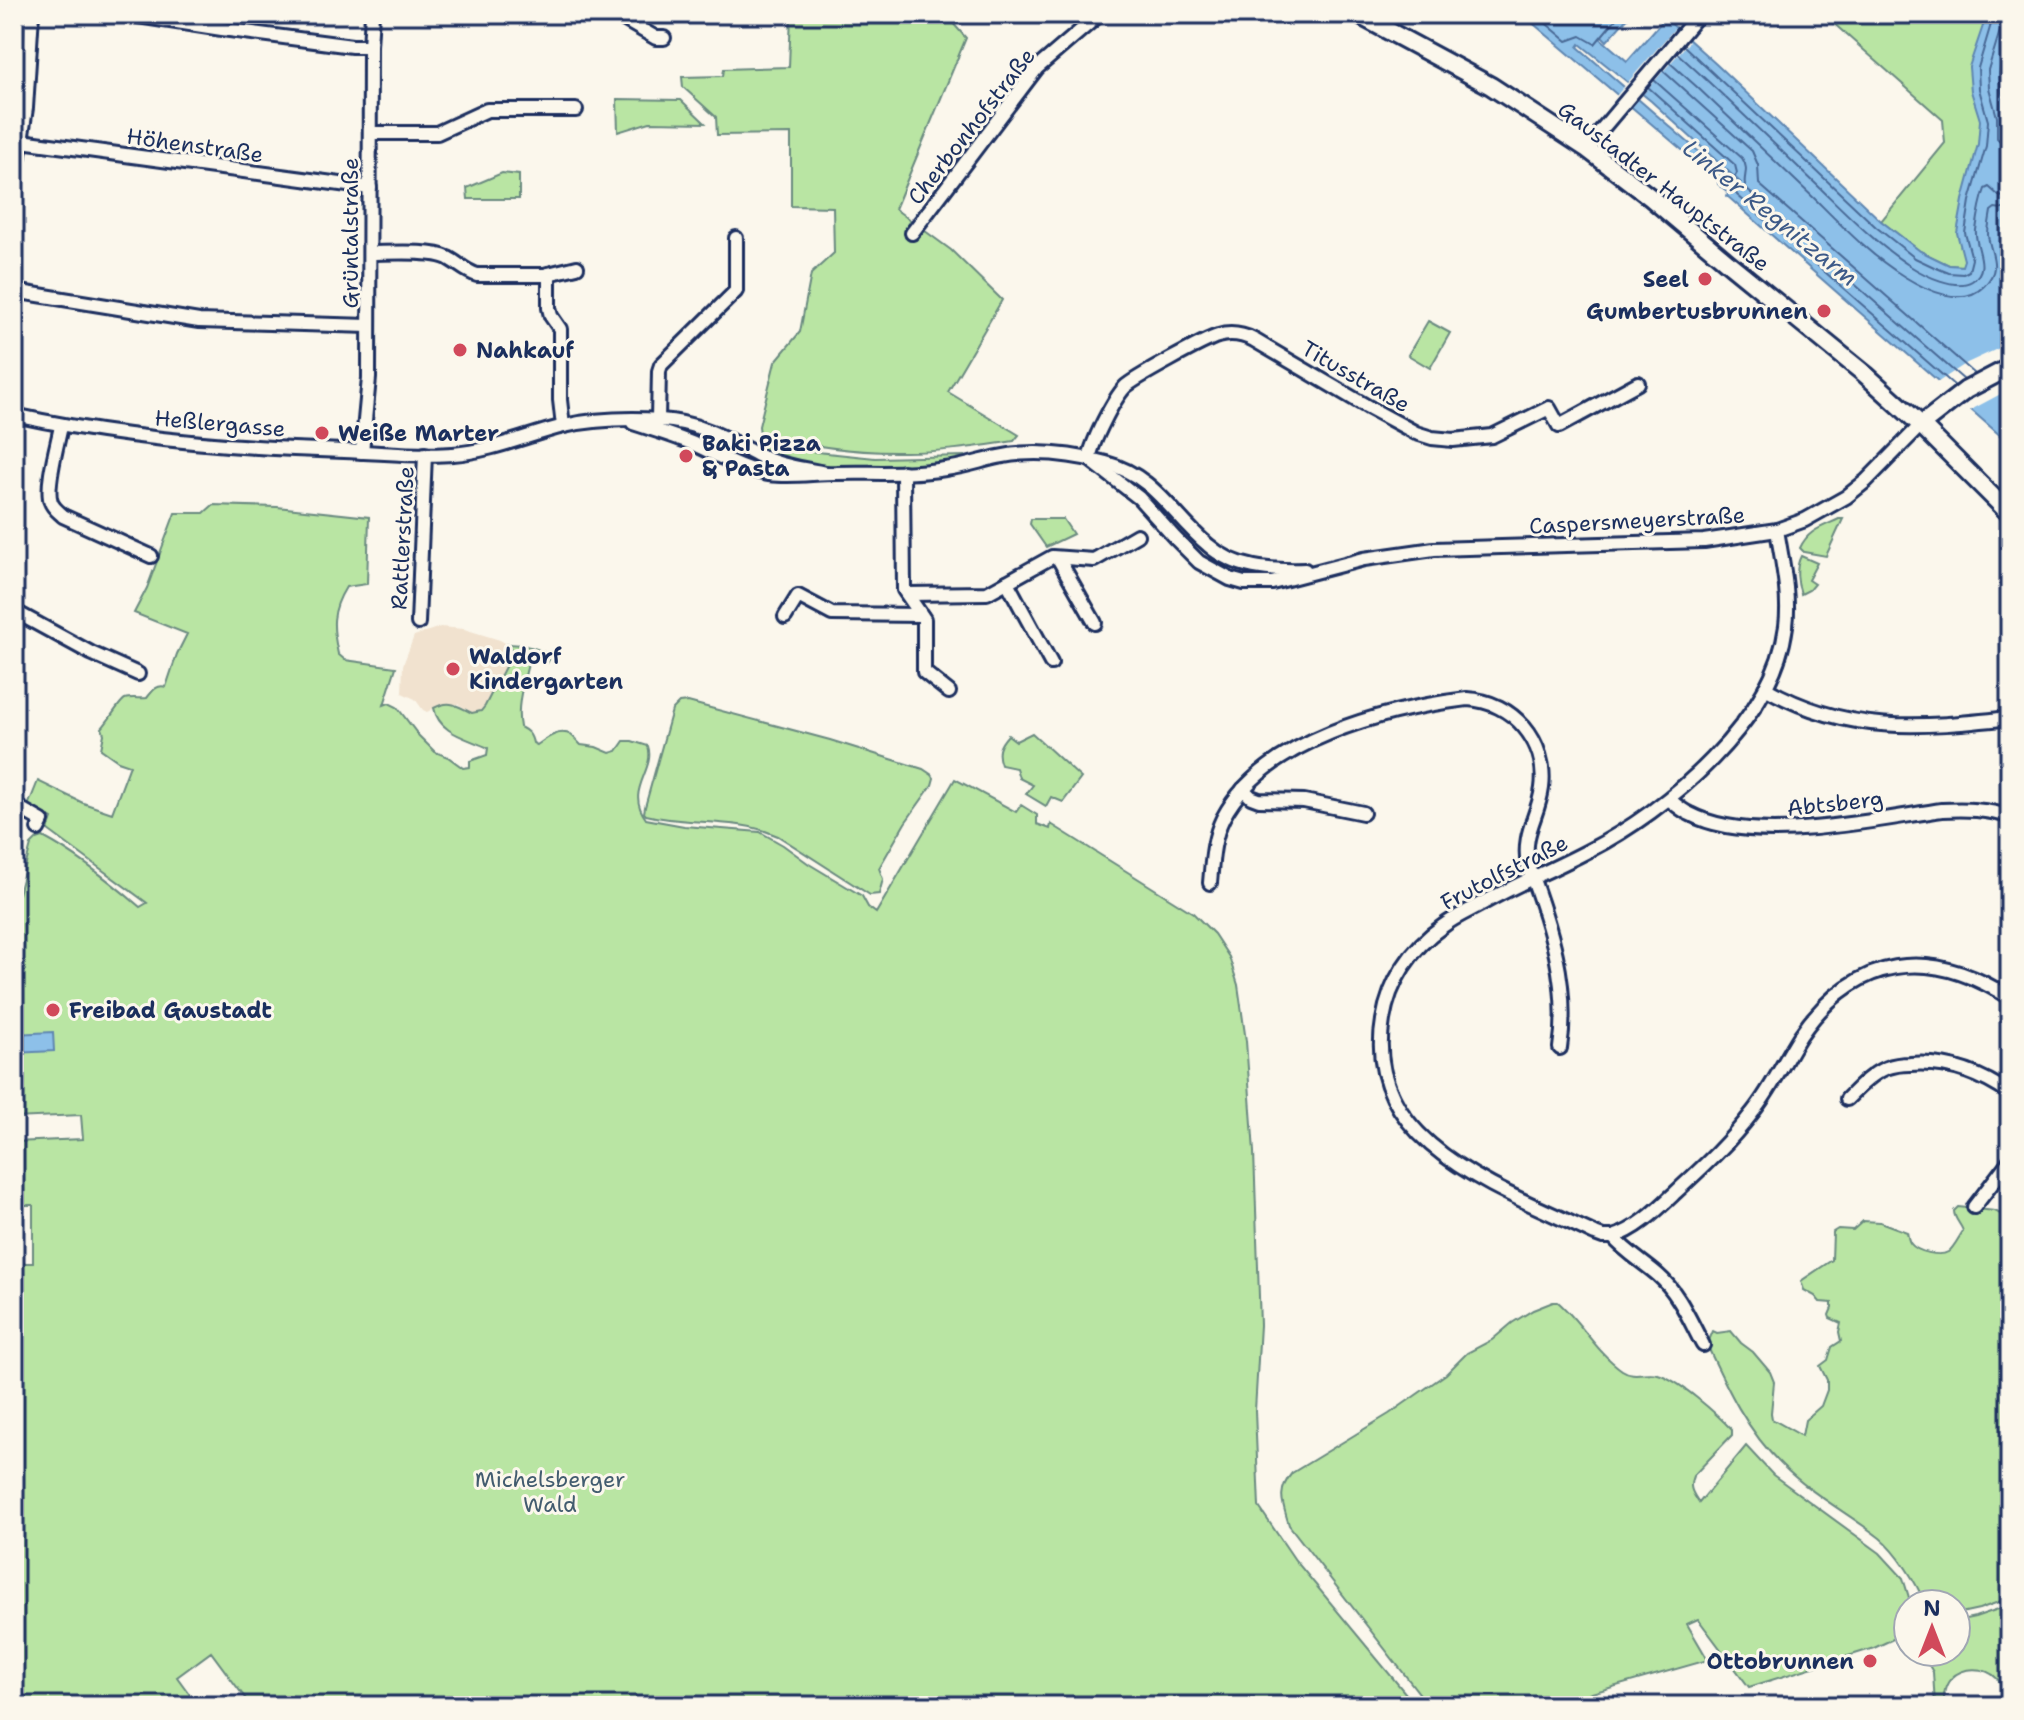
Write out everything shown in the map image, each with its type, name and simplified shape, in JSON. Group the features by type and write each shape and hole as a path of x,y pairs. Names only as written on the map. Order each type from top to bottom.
{"street":[{"path":"14,188 18,140 26,108 32,14"},
{"path":"125,14 370,46"},
{"name":"Grüntalstraße","path":"362,452 369,378 372,14"},
{"path":"615,14 656,38 664,38"},
{"name":"Cherbonhofstraße","path":"912,233 1037,68 1100,14"},
{"name":"Gaustadter Hauptstraße","path":"1357,14 1491,86 1586,148 1650,197 1866,375 2010,514"},
{"path":"1586,148 1699,14"},
{"path":"370,133 437,133 487,110 576,110"},
{"name":"Höhenstraße","path":"18,140 370,188"},
{"path":"658,419 661,365 736,291 736,238"},
{"path":"370,253 433,254 448,258 466,272 477,275 549,274 577,267"},
{"path":"549,274 549,308 560,329 563,426"},
{"path":"14,291 199,321 369,326"},
{"name":"Titusstraße","path":"1089,459 1091,447 1125,387 1210,339 1228,334 1254,340 1368,407 1416,433 1432,438 1453,440 1492,436 1549,408 1559,426 1638,383"},
{"path":"1921,425 1943,406 1986,378 2010,367"},
{"name":"Heßlergasse","path":"14,415 61,426 221,446 425,454"},
{"name":"Caspersmeyerstraße","path":"425,454 477,452 563,426 587,422 658,419 690,424 779,463 826,473"},
{"name":"Caspersmeyerstraße","path":"622,420 695,444 716,456 755,470 782,474 948,469 1019,453 1041,452 1089,459 1110,464 1146,481 1209,547 1242,565 1270,570 1319,570"},
{"name":"Caspersmeyerstraße","path":"1089,459 1139,498 1199,562 1230,579 1257,584 1288,580 1383,555 1434,549 1704,541 1777,530 1805,520 1846,497 1921,425"},
{"path":"61,426 49,489 54,508 63,516 151,556"},
{"name":"Rattlerstraße","path":"418,623 425,454"},
{"path":"903,472 904,590 924,619 924,672 949,692"},
{"name":"Frutolfstraße","path":"1703,1345 1680,1301 1660,1276 1613,1237 1595,1234 1499,1190 1436,1150 1400,1111 1388,1089 1381,1044 1387,998 1408,960 1441,926 1609,840 1670,800 1728,742 1765,688 1780,653 1787,619 1777,530"},
{"path":"907,594 987,593 1052,557 1094,560 1137,535"},
{"path":"1058,558 1095,623"},
{"path":"1007,582 1051,663"},
{"path":"785,617 798,596 832,614 921,615"},
{"path":"14,611 138,674"},
{"path":"1765,688 1794,704 1866,724 1915,726 2010,718"},
{"path":"1210,883 1217,834 1223,818 1243,789 1257,775 1284,757 1333,732 1393,712 1467,699 1488,702 1505,710 1526,728 1539,755 1542,785 1526,841 1528,866 1551,933 1561,981 1563,1027 1560,1048"},
{"path":"1243,789 1259,800 1304,801 1363,813"},
{"name":"Abtsberg","path":"1670,800 1693,816 1708,821 1770,830 1812,828 1953,809 1994,812 2010,817"},
{"path":"14,805 42,821 38,829"},
{"path":"1613,1237 1625,1234 1662,1205 1715,1156 1752,1113 1801,1035 1822,1008 1844,988 1887,969 1911,965 1934,966 1975,978 2010,998"},
{"path":"1847,1099 1869,1078 1884,1069 1916,1063 1950,1065 1969,1071 2010,1094"},
{"path":"1974,1207 2010,1160"}],"shaded area":[{"name":"Waldorf Kindergarten","path":"440,627 464,629 510,646 509,660 481,711 472,713 458,704 447,704 427,712 415,699 402,693 403,665 414,636"}],"green space":[{"path":"791,14 945,14 966,38 895,209 951,250 1002,300 948,392 1019,435 1014,441 940,451 879,452 827,447 760,434 759,426 775,362 800,332 811,274 834,253 833,207 791,206 791,134 717,135 716,117 683,87 682,77 723,76 724,69 789,67"},
{"path":"1823,14 2010,14 2010,292 1963,266 1949,265 1920,251 1881,221 1945,143 1943,120"},
{"path":"617,99 681,100 705,123 650,122 618,132"},
{"path":"502,173 519,175 519,199 468,199 467,188"},
{"path":"1428,321 1450,333 1430,368 1408,355"},
{"path":"753,443 875,458 965,458 908,466 830,466 790,462 751,446"},
{"name":"Michelsberger Wald","path":"213,505 277,507 369,517 367,584 346,587 338,604 334,627 338,654 345,660 396,667 384,705 389,703 397,707 435,752 463,768 470,767 470,761 487,755 488,748 448,729 437,717 434,708 450,704 472,713 481,711 510,657 508,644 525,646 551,657 547,663 530,661 522,687 520,727 529,733 533,743 537,745 553,735 566,733 581,745 610,753 617,751 624,741 648,746 648,764 638,798 646,819 684,826 760,832 862,896 876,913 955,779 1016,812 1021,805 1037,815 1037,824 1050,829 1051,824 1193,913 1214,934 1229,957 1238,985 1246,1041 1254,1152 1260,1325 1255,1411 1259,1507 1295,1560 1416,1706 251,1706 211,1652 177,1677 198,1706 14,1706 14,1263 33,1263 33,1205 14,1205 14,1142 83,1139 81,1115 14,1118 14,909 31,845 43,837 93,869 140,907 147,903 48,830 52,819 28,806 38,781 112,813 130,765 101,749 102,728 125,699 147,698 157,688 166,687 187,634 134,613 147,588 175,513 204,513"},
{"path":"1031,519 1063,519 1073,534 1046,547 1030,524"},
{"path":"1843,519 1826,556 1804,552 1800,548 1811,533"},
{"path":"1801,556 1817,563 1808,580 1814,584 1801,594 1797,575"},
{"path":"688,702 830,740 923,769 932,775 932,785 879,868 883,879 879,894 870,895 778,836 762,830 644,813 672,710 679,703"},
{"path":"1032,733 1081,778 1063,802 1051,797 1046,806 1026,794 1033,785 1019,778 1016,768 1001,765 999,749 1008,735 1016,741"},
{"path":"1958,1207 1995,1211 2010,1219 2010,1598 1972,1611 1972,1588 1917,1588 1887,1544 1782,1465 1758,1438 1739,1408 1707,1345 1713,1331 1731,1331 1753,1352 1770,1372 1774,1382 1772,1419 1802,1436 1805,1420 1821,1406 1827,1390 1827,1380 1820,1366 1828,1360 1832,1347 1841,1341 1841,1323 1829,1315 1832,1303 1820,1302 1804,1290 1801,1281 1832,1260 1833,1232 1838,1229 1853,1230 1863,1221 1880,1222 1907,1232 1910,1243 1918,1249 1934,1254 1944,1253 1952,1248 1963,1231 1954,1211"},
{"path":"1558,1302 1604,1355 1622,1370 1631,1374 1653,1373 1667,1377 1697,1398 1732,1430 1732,1435 1693,1476 1691,1487 1699,1503 1746,1446 1773,1475 1880,1553 1903,1578 1906,1588 1892,1588 1892,1640 1749,1687 1698,1619 1687,1624 1708,1660 1546,1706 1429,1706 1289,1525 1282,1492 1292,1473 1389,1414 1446,1374 1467,1353 1492,1340 1533,1310"},
{"path":"2010,1605 2010,1706 2003,1706 2003,1690 1997,1678 1974,1669 1951,1678 1945,1690 1945,1706 1935,1706 1931,1668 1972,1668 1972,1618"}],"water":[{"name":"Linker Regnitzarm","path":"1522,14 1631,14 1607,41 1602,36 1600,38 1627,61 1665,18 1881,221 1920,251 1949,265 1962,266 1964,260 1957,233 1978,144 1980,120 1971,91 1969,67 1987,14 2010,14 2006,177 2010,193 2010,444 1727,196 1728,192 1718,181","holes":["1580,44 1651,101 1740,182 1720,170 1578,47"]},
{"path":"53,1032 54,1051 14,1053 14,1034"}],"pier":[{"path":"1674,29 1689,42 1631,108 1616,96"},
{"path":"2010,343 2010,389 1967,412 1935,384 1967,363"}],"place":[{"name":"Seel","path":"1705,279"},
{"name":"Gumbertusbrunnen","path":"1824,311"},
{"name":"Nahkauf","path":"460,350"},
{"name":"Weiße Marter","path":"322,433"},
{"name":"Baki Pizza & Pasta","path":"686,456"},
{"name":"Waldorf Kindergarten","path":"453,669"},
{"name":"Freibad Gaustadt","path":"53,1010"},
{"name":"Ottobrunnen","path":"1870,1661"}]}
